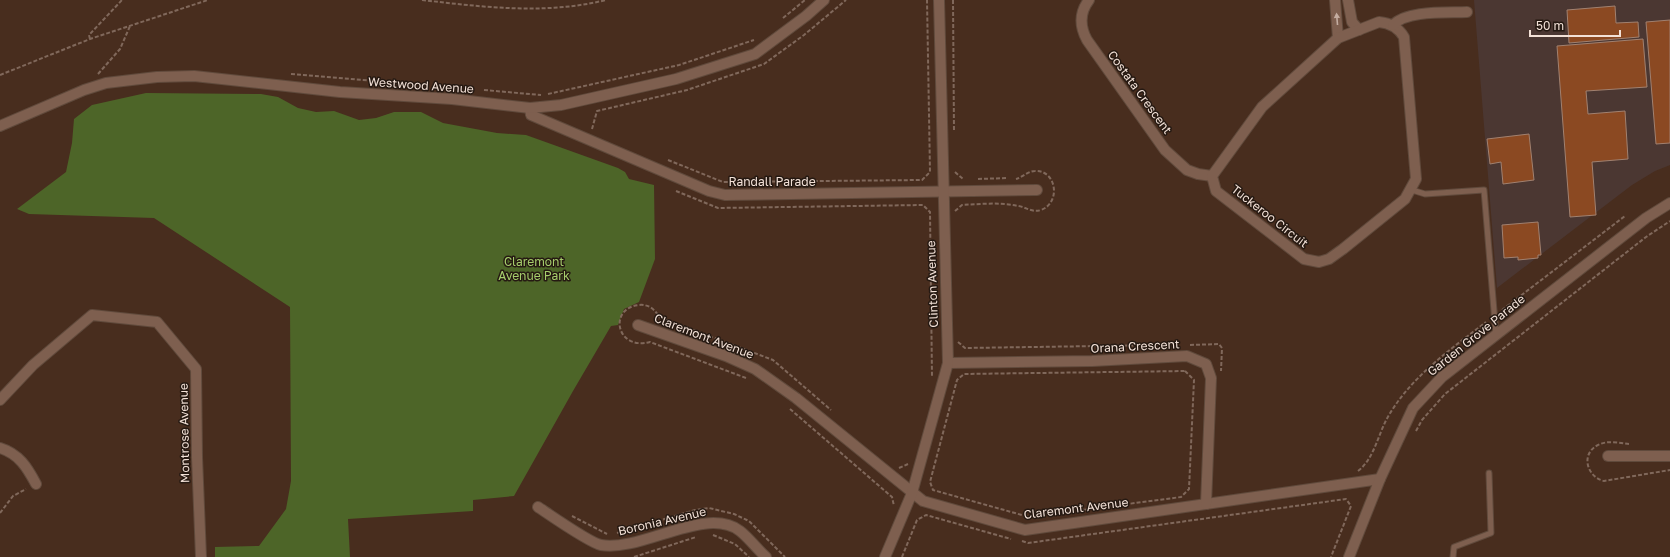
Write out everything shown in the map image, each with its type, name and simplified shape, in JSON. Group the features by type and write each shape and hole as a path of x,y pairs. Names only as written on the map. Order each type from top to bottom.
{"street":[{"name":"Westwood Avenue","path":"0,126 84,90 106,83 158,77 194,76 340,92 452,99 530,108 561,105 676,79 755,54 806,16 824,0"},
{"name":"Clinton Avenue","path":"885,557 912,493 948,363 939,0"},
{"name":"Costata Crescent","path":"1089,0 1084,8 1081,23 1087,40 1165,150 1187,170 1198,174 1212,176"},
{"path":"1335,0 1338,38"},
{"path":"1348,0 1352,22 1359,30"},
{"path":"1393,25 1398,20 1408,16 1467,12"},
{"path":"1212,176 1262,107 1338,38 1379,22 1393,25 1400,30 1404,36 1416,179 1412,190"},
{"name":"Randall Parade","path":"530,108 530,115 709,191 725,195 943,190 1037,190"},
{"name":"Tuckeroo Circuit","path":"1212,176 1216,191 1227,200 1304,259 1319,262 1329,259 1344,249 1405,199 1412,190"},
{"name":"Garden Grove Parade","path":"1349,557 1380,479 1413,408 1442,377 1646,218 1670,203"},
{"name":"Montrose Avenue","path":"0,400 33,364 92,315 157,322 196,369 197,456 201,557"},
{"name":"Claremont Avenue","path":"638,325 726,356 755,369 796,398 923,501 1025,530 1380,479"},
{"name":"Orana Crescent","path":"948,363 1092,361 1187,356 1206,364 1211,378 1206,504"},
{"path":"0,448 9,451 26,464 36,484"},
{"path":"1608,456 1670,456"},
{"name":"Boronia Avenue","path":"538,507 599,545 613,546 629,544 701,524 719,522 739,530 766,557"}],"lane":[{"path":"1412,190 1425,194 1484,190 1496,335"},
{"path":"1453,557 1454,547 1491,533 1489,473"}],"path":[{"path":"90,39 89,35 122,0"},
{"path":"0,75 90,39 208,0"},
{"path":"422,0 472,6 542,9 606,0"},
{"path":"781,20 805,0"},
{"path":"667,160 723,182 922,180 930,172 927,0"},
{"path":"952,0 954,135"},
{"path":"84,90 120,48 130,26"},
{"path":"481,90 544,95 679,65 757,39"},
{"path":"290,74 413,84"},
{"path":"598,132 592,129 597,111 607,109"},
{"path":"955,165 955,173 962,179 969,179"},
{"path":"956,218 956,210 962,205 1006,204 1020,206 1035,211 1043,210 1050,205 1056,190 1052,180 1046,174 1037,171 1029,172 1017,179 976,179"},
{"path":"676,191 718,208 923,205 930,212 932,375 930,382"},
{"path":"1351,472 1358,470 1367,463 1389,415 1415,382 1432,364 1625,216"},
{"path":"1415,432 1422,420 1445,394 1646,237 1670,221"},
{"path":"748,379 650,342 637,344 630,342 624,337 620,329 619,323 622,314 634,306 649,306 656,311 658,317 773,360 832,412"},
{"path":"956,340 965,348 1173,345"},
{"path":"1189,345 1219,344 1222,348 1221,372"},
{"path":"1185,371 1194,380 1189,489 1181,497 1028,518 934,490 930,482 957,380 964,374 1185,371"},
{"path":"785,405 892,497 894,508"},
{"path":"897,468 908,465 910,458"},
{"path":"0,513 13,496 36,484"},
{"path":"1021,541 1028,543 1346,499 1351,506 1331,557"},
{"path":"902,557 916,520 926,515 1015,540"},
{"path":"708,534 735,544 749,557"},
{"path":"634,557 701,536"}],"shaded area":[{"path":"1474,0 1670,0 1670,165 1655,171 1632,185 1497,288"}],"green space":[{"name":"Claremont Avenue Park","path":"146,93 261,94 278,97 298,108 316,112 334,111 359,120 376,118 394,112 421,112 443,123 497,133 526,135 618,168 625,172 629,179 654,185 655,259 639,302 624,309 618,325 611,326 514,496 473,500 473,511 348,519 350,557 215,557 215,547 259,546 286,509 291,481 290,307 154,218 29,214 17,209 66,172 72,143 74,119 92,105"}],"building":[{"path":"1615,6 1616,23 1638,22 1639,37 1569,43 1567,10"},
{"path":"1670,20 1670,143 1656,144 1646,22"},
{"path":"1643,39 1647,87 1586,91 1588,114 1625,111 1628,159 1592,162 1596,215 1570,217 1557,46"},
{"path":"1529,134 1534,180 1503,184 1501,162 1490,164 1487,139"},
{"path":"1538,222 1541,255 1538,255 1538,258 1518,260 1518,257 1504,258 1502,225"}]}
